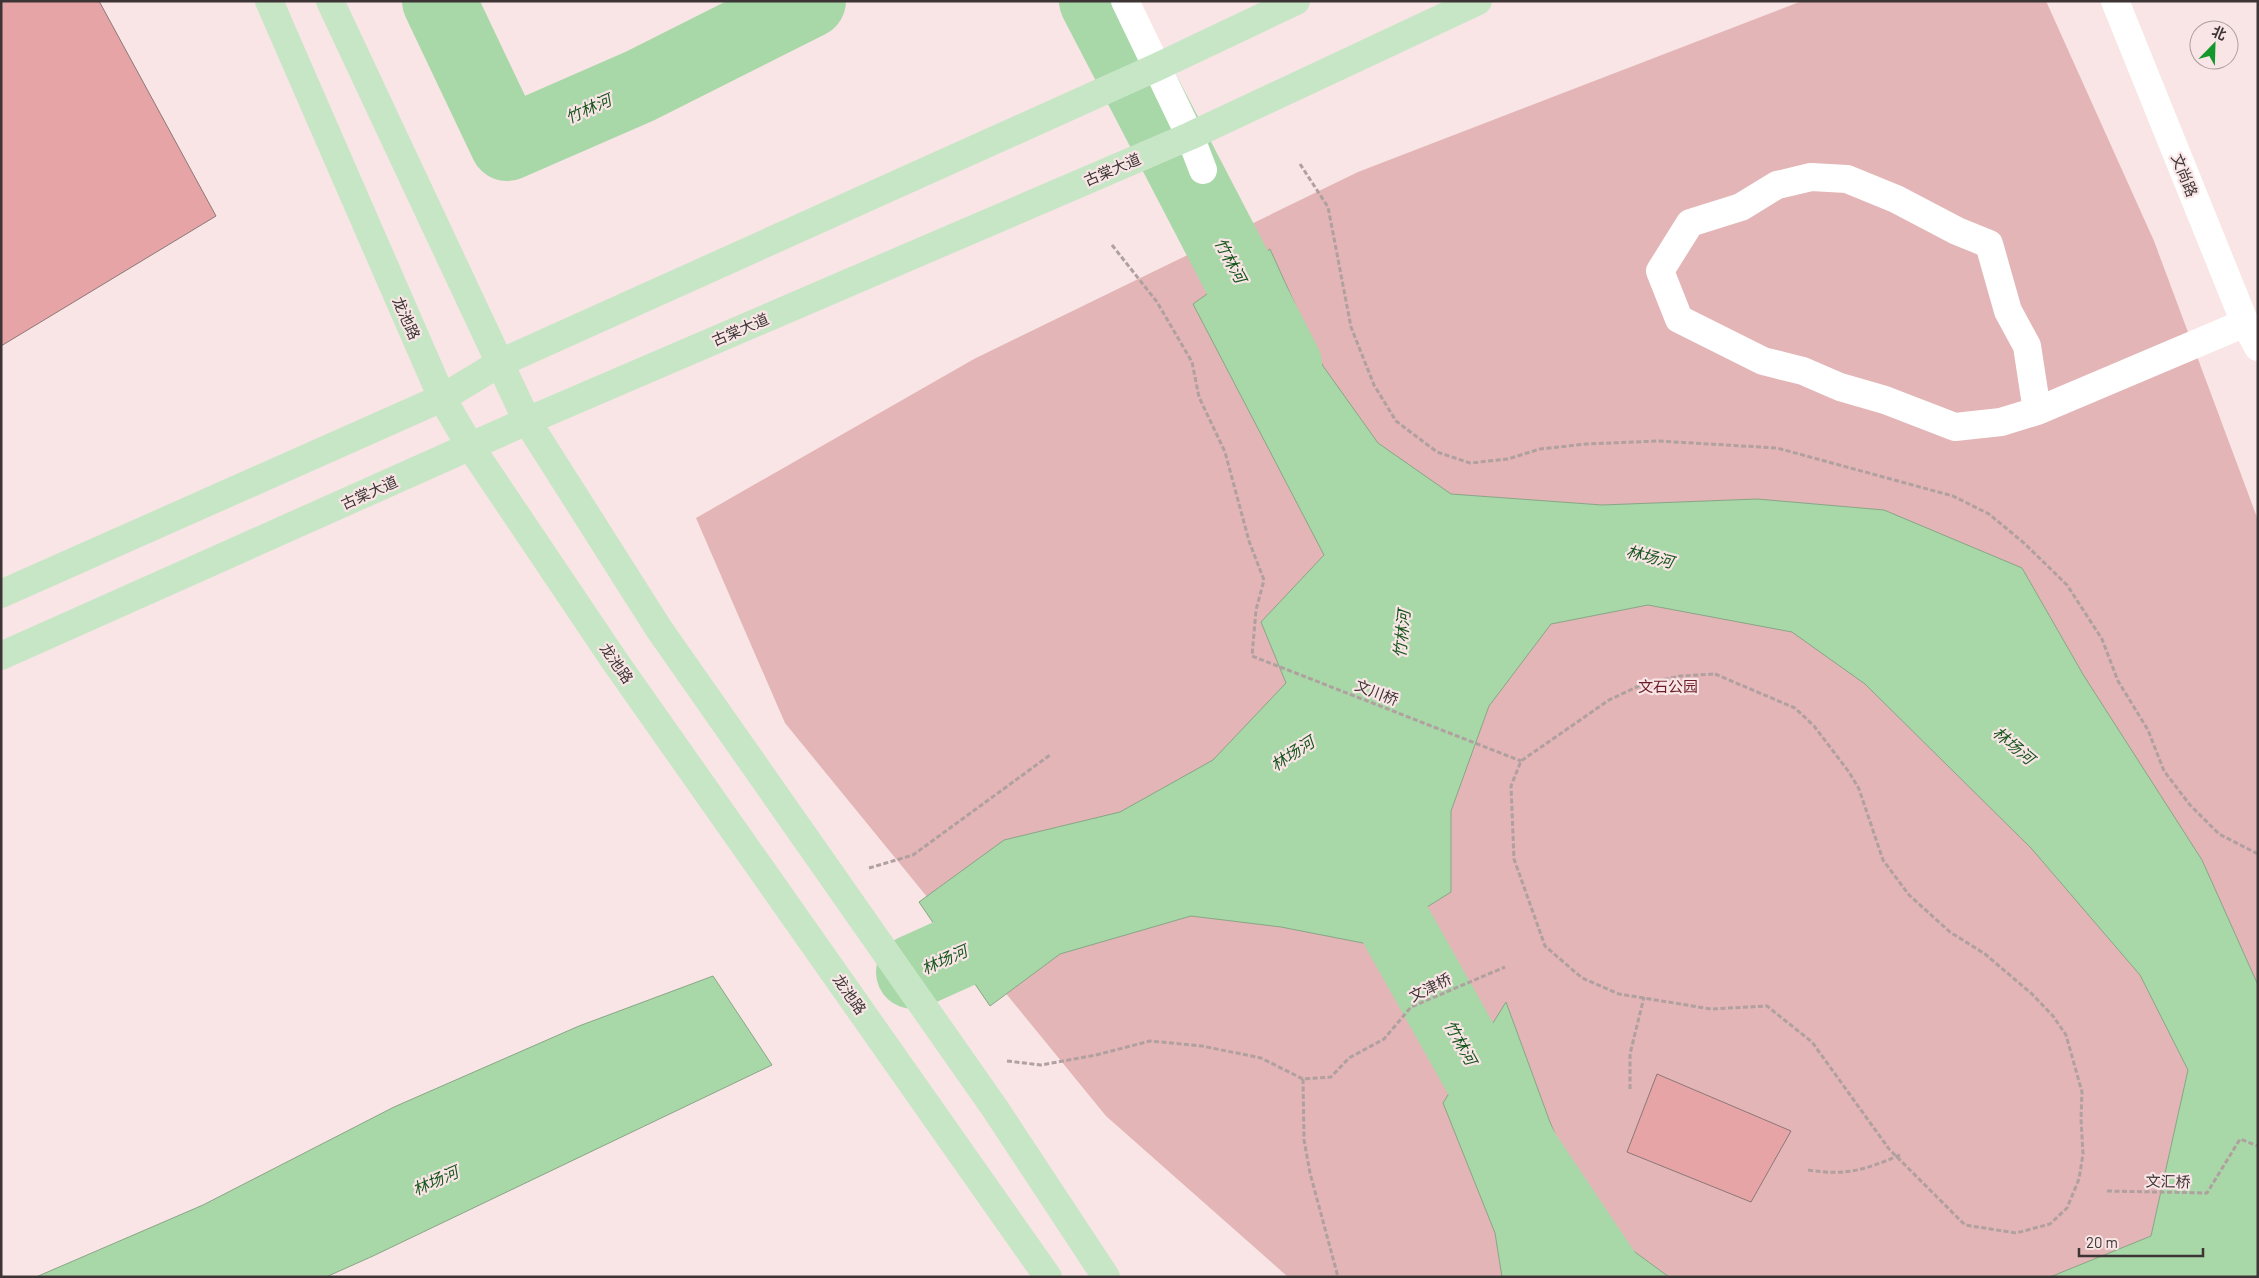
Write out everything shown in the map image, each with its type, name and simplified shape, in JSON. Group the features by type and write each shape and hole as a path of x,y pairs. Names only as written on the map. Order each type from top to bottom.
{"main road":[{"name":"龙池路","path":"268,1 442,398 470,446 614,660 1048,1277"},
{"path":"330,1 527,421 659,630 996,1110 1106,1277"},
{"path":"1,594 442,398 500,363 1157,67 1296,1"},
{"name":"古棠大道","path":"1,656 527,421 1190,136 1478,1"}],"street":[{"path":"1125,1 1190,136 1203,170"},
{"name":"文尚路","path":"2115,1 2245,323 2258,347"},
{"path":"2037,410 2027,346 2008,311 1988,244 1957,231 1896,199 1847,179 1811,177 1777,185 1741,207 1690,222 1660,270 1679,319 1763,361 1803,371 1840,387 1885,400 1955,426 2001,422 2037,410 2245,323"}],"path":[{"path":"1300,164 1328,207 1351,328 1374,385 1396,421 1437,452 1470,462 1508,459 1540,448 1586,444 1658,441 1767,447 1953,496 1989,514 2024,543 2067,585 2102,639 2118,681 2148,730 2164,771 2190,806 2219,834 2258,854"},
{"name":"文川桥","path":"1112,245 1157,302 1192,362 1199,397 1225,452 1249,541 1264,580 1256,610 1252,656 1521,761"},
{"path":"1715,674 1795,708 1814,726 1849,772 1859,789 1883,860 1909,895 1950,932 1985,954 2032,994 2053,1016 2066,1035 2082,1092 2083,1154 2079,1179 2067,1208 2050,1224 2016,1233 1965,1225 1889,1149 1812,1042 1767,1006 1711,1009 1619,994 1582,978 1545,946 1514,859 1511,786 1521,761 1609,700 1643,684 1680,676 1715,674"},
{"path":"862,871 913,855 1050,755"},
{"name":"文津桥","path":"1303,1079 1331,1077 1349,1058 1384,1039 1411,1007 1505,966"},
{"path":"1630,1089 1630,1054 1644,997"},
{"path":"1002,1060 1042,1065 1096,1055 1150,1041 1202,1046 1261,1058 1303,1079 1304,1140 1310,1173 1338,1277"},
{"name":"文汇桥","path":"2107,1191 2207,1193 2240,1140 2258,1146"},
{"path":"1808,1170 1833,1174 1865,1169 1900,1155"}],"green space":[{"name":"文石公园","path":"1802,1 2046,1 2154,241 2258,520 2258,1277 1288,1277 1106,1116 785,723 696,518 974,359 1358,172"}],"water":[{"path":"1270,249 1323,366 1378,443 1451,494 1602,505 1757,499 1884,510 2022,568 2084,676 2202,860 2258,985 2258,1275 2254,1277 2050,1277 2151,1236 2188,1070 2140,975 2031,848 1865,684 1792,632 1648,605 1551,624 1489,706 1451,811 1451,892 1368,944 1281,927 1191,916 1060,954 990,1006 919,902 1004,840 1120,812 1213,760 1286,683 1261,622 1324,555 1193,304"},
{"path":"713,976 772,1065 326,1277 36,1277 203,1205 394,1107 579,1026"},
{"path":"1506,1002 1550,1122 1590,1219 1669,1277 1502,1277 1495,1233 1443,1103"}],"building":[{"path":"1,1 99,1 216,216 1,346"},
{"path":"1657,1074 1791,1131 1751,1202 1627,1152"}],"waterway":[{"name":"竹林河","path":"439,1 507,144 640,86 809,1"},
{"name":"竹林河","path":"1096,1 1285,364"},
{"name":"竹林河","path":"1376,833 1368,876 1522,1150 1607,1277"},
{"name":"林场河","path":"913,972 1048,911"}]}
